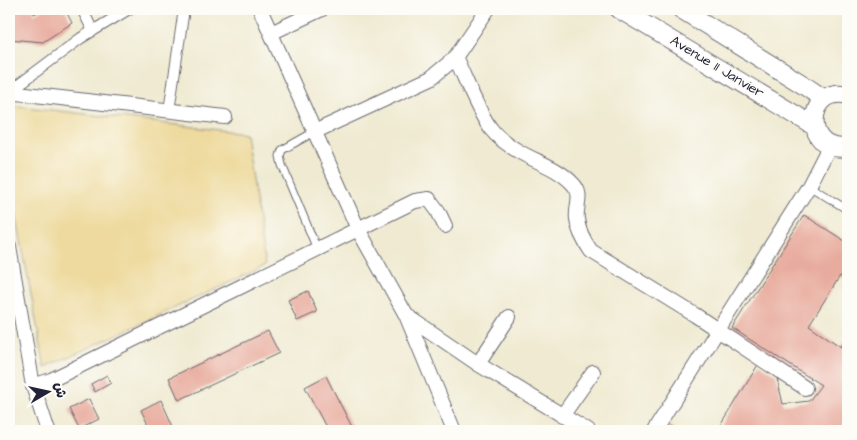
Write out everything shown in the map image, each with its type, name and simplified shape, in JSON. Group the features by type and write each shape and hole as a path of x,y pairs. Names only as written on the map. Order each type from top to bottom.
{"street":[{"path":"82,9 93,31"},
{"path":"9,92 81,38 129,9"},
{"path":"169,111 184,9"},
{"path":"260,9 358,229 406,315 454,431"},
{"path":"271,34 322,9"},
{"path":"314,132 431,78 455,57 488,9"},
{"name":"Avenue 11 Janvier","path":"619,9 814,126 822,141 830,145"},
{"path":"681,9 802,84 836,96"},
{"path":"455,57 491,128 503,140 555,170 574,184 580,199 576,212 577,221 583,240 591,250 806,388"},
{"path":"814,126 815,111 836,96 848,81"},
{"path":"9,92 225,117"},
{"path":"654,431 809,186 830,145 836,147 848,146"},
{"path":"33,386 51,380 415,201 429,199 435,206 445,226"},
{"path":"9,247 33,386 48,431"},
{"path":"406,315 478,364 588,431"},
{"path":"478,364 509,317"},
{"path":"562,416 592,372"}],"lane":[{"path":"314,132 282,150 280,156 317,250"},
{"path":"809,186 848,210"}],"sand":[{"path":"9,105 245,133 265,266 45,368 9,177"}],"building":[{"path":"9,9 34,9 34,14 43,9 65,9 72,23 43,42 9,39"},
{"path":"96,9 107,9 98,13"},
{"path":"804,215 848,243 848,281 840,276 809,325 841,347 848,336 848,431 718,431 759,363 776,374 783,404 809,401 821,385 732,328"},
{"path":"308,291 317,312 297,321 288,300"},
{"path":"268,331 279,353 179,400 169,378"},
{"path":"107,375 111,383 95,392 91,384"},
{"path":"326,376 354,431 328,431 305,387"},
{"path":"89,399 99,419 79,429 69,409"},
{"path":"161,400 175,431 151,431 141,410"},
{"path":"670,425 678,431 666,431"}]}
